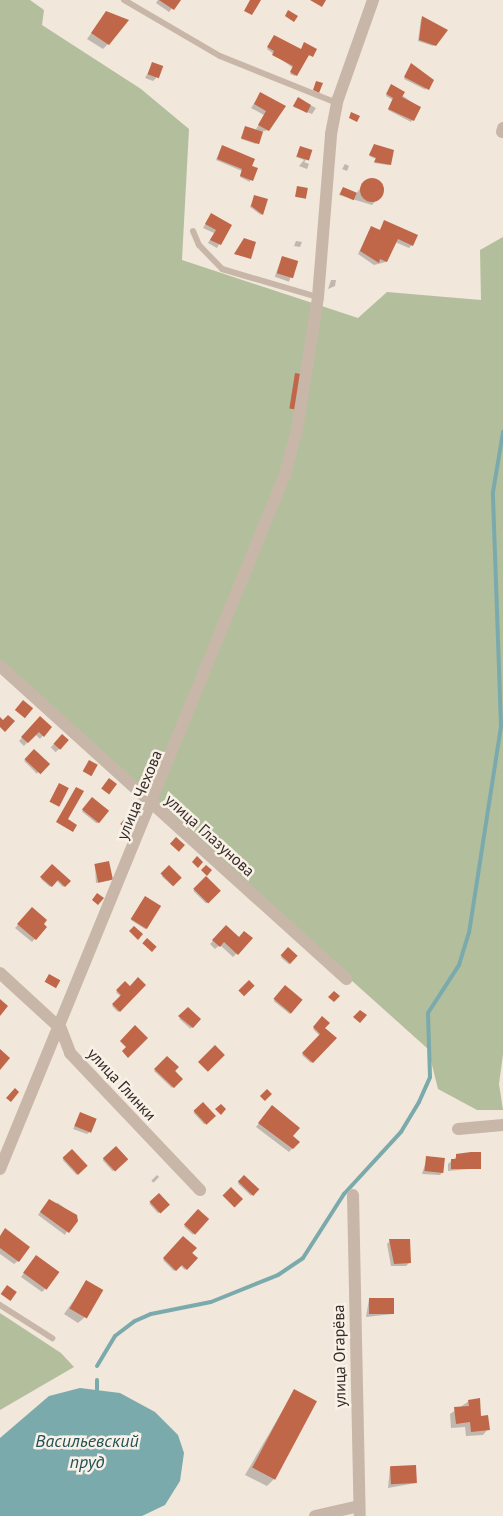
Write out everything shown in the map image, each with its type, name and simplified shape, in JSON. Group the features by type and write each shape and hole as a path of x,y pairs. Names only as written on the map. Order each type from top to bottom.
{"street":[{"name":"улица Чехова","path":"0,1169 61,1029 284,477 297,430 318,297 321,228 337,104 373,0"},
{"name":"улица Глазунова","path":"0,666 152,806 346,979"},
{"name":"улица Глинки","path":"0,973 61,1029 70,1053 200,1190"},
{"path":"458,1129 503,1125"},
{"name":"улица Огарёва","path":"353,1195 360,1511"},
{"path":"315,1516 360,1511"}],"lane":[{"path":"124,0 220,56 337,104"},
{"path":"193,231 199,245 222,269 318,297"},
{"path":"0,1305 52,1338"}],"green space":[{"path":"0,0 30,0 44,10 42,25 141,89 189,129 182,260 358,318 387,292 481,300 480,250 503,237 503,1054 499,1084 503,1110 477,1110 438,1089 428,1049 0,665"},
{"path":"0,1313 61,1353 74,1367 0,1410"}],"water":[{"name":"Васильевский пруд","path":"80,1388 120,1393 155,1412 178,1435 184,1453 180,1481 165,1505 142,1516 0,1516 0,1438 49,1396"}],"building":[{"path":"159,0 181,0 174,10"},
{"path":"250,0 261,0 252,15 244,11"},
{"path":"310,0 326,0 322,7"},
{"path":"288,10 298,16 294,22 285,16"},
{"path":"106,11 129,20 109,45 91,33"},
{"path":"422,16 448,30 436,46 419,40"},
{"path":"274,35 301,49 304,42 317,49 313,57 309,55 297,76 290,72 293,66 272,55 274,51 267,47"},
{"path":"152,62 163,66 159,78 148,74"},
{"path":"411,63 434,80 429,90 404,77"},
{"path":"316,81 323,83 319,93 313,90"},
{"path":"391,84 405,92 402,97 421,107 414,121 388,109 393,98 386,94"},
{"path":"260,92 286,106 269,131 258,125 266,111 254,104"},
{"path":"298,97 311,105 307,113 293,106"},
{"path":"351,112 360,116 357,122 349,118"},
{"path":"245,126 263,132 259,144 241,138"},
{"path":"374,144 394,150 391,165 374,162 376,158 369,155"},
{"path":"222,145 255,159 252,166 258,168 253,181 240,176 242,169 217,159"},
{"path":"300,146 312,150 309,160 297,156"},
{"path":"372,178 380,182 384,190 380,198 372,202 364,198 360,190 364,182"},
{"path":"297,186 308,188 306,199 295,197"},
{"path":"343,187 357,193 354,200 340,194"},
{"path":"254,195 268,199 263,215 251,206"},
{"path":"211,213 232,225 221,245 210,240 216,230 205,224"},
{"path":"384,220 418,235 413,246 398,239 387,262 380,259 379,263 360,251 371,226 380,230"},
{"path":"244,238 256,242 251,259 234,254"},
{"path":"282,256 298,261 293,278 277,273"},
{"path":"295,373 301,374 295,409 289,409"},
{"path":"23,700 33,708 25,718 15,710"},
{"path":"8,715 15,721 5,732 0,727 0,717 3,720"},
{"path":"40,716 52,727 44,737 39,732 28,743 21,737"},
{"path":"62,734 69,740 60,750 53,744"},
{"path":"34,749 50,764 41,774 24,759"},
{"path":"89,760 98,765 91,776 83,771"},
{"path":"109,778 117,784 109,794 101,788"},
{"path":"59,783 69,788 59,807 49,802"},
{"path":"76,787 84,791 68,819 77,825 73,832 56,822"},
{"path":"92,797 109,811 99,823 82,809"},
{"path":"126,817 132,822 126,829 120,824"},
{"path":"176,837 185,845 179,852 170,844"},
{"path":"197,856 203,862 198,868 192,862"},
{"path":"109,861 113,880 98,883 94,864"},
{"path":"52,864 71,881 65,887 58,880 52,887 40,877"},
{"path":"169,865 182,878 173,886 161,873"},
{"path":"206,865 212,870 207,876 201,870"},
{"path":"206,876 221,891 208,904 193,889"},
{"path":"97,893 104,898 98,905 92,900"},
{"path":"145,896 161,906 147,929 131,919"},
{"path":"32,907 47,920 44,924 47,927 36,940 17,924"},
{"path":"226,925 239,937 244,931 253,938 238,955 224,942 220,947 212,940"},
{"path":"134,926 143,934 138,940 129,931"},
{"path":"147,938 157,947 152,952 142,943"},
{"path":"288,947 298,956 290,964 281,955"},
{"path":"49,974 60,980 56,988 45,982"},
{"path":"138,977 146,985 120,1012 112,1004 121,995 116,990 125,981 130,986"},
{"path":"249,980 255,986 244,996 238,991"},
{"path":"285,985 303,1000 291,1014 273,999"},
{"path":"334,991 340,996 334,1002 328,997"},
{"path":"0,999 8,1006 0,1016"},
{"path":"188,1007 201,1019 193,1028 178,1016"},
{"path":"360,1010 367,1015 360,1023 353,1017"},
{"path":"322,1016 330,1023 325,1028 337,1038 313,1063 302,1053 320,1034 313,1027"},
{"path":"135,1025 148,1038 128,1058 122,1051 126,1047 120,1041"},
{"path":"215,1045 225,1055 208,1072 198,1062"},
{"path":"0,1049 10,1058 0,1070"},
{"path":"167,1056 179,1067 175,1071 183,1079 174,1088 154,1069"},
{"path":"15,1088 19,1092 11,1102 6,1098"},
{"path":"267,1089 272,1094 265,1101 260,1096"},
{"path":"203,1102 216,1116 206,1125 193,1111"},
{"path":"221,1104 226,1109 221,1115 215,1109"},
{"path":"272,1105 300,1128 293,1136 300,1142 293,1149 258,1123"},
{"path":"80,1112 97,1119 91,1133 74,1126"},
{"path":"116,1146 128,1159 115,1171 103,1158"},
{"path":"72,1149 88,1166 78,1175 62,1158"},
{"path":"481,1152 481,1169 451,1169 451,1159 456,1159 456,1154"},
{"path":"426,1156 445,1158 443,1173 424,1171"},
{"path":"244,1175 259,1189 253,1196 238,1182"},
{"path":"231,1187 243,1199 235,1208 223,1195"},
{"path":"159,1193 170,1205 160,1214 149,1202"},
{"path":"49,1199 77,1215 78,1221 69,1233 40,1212"},
{"path":"198,1209 209,1219 195,1235 184,1225"},
{"path":"5,1228 30,1247 19,1262 0,1248 0,1236"},
{"path":"183,1236 197,1248 192,1253 198,1258 187,1270 182,1265 176,1271 163,1258"},
{"path":"389,1239 410,1239 411,1263 394,1264"},
{"path":"36,1255 59,1272 47,1290 23,1273"},
{"path":"86,1280 103,1290 87,1319 70,1309"},
{"path":"7,1285 17,1292 11,1301 1,1294"},
{"path":"369,1298 394,1298 394,1314 369,1314"},
{"path":"294,1389 317,1401 275,1480 252,1468"},
{"path":"480,1398 481,1416 488,1415 490,1430 471,1432 470,1422 456,1424 454,1407 469,1406 468,1400"},
{"path":"416,1465 417,1483 391,1484 390,1466"}],"waterway":[{"path":"97,1366 115,1336 135,1321 151,1314 211,1302 278,1275 303,1258 344,1194 401,1132 419,1102 430,1077 428,1013 459,965 469,933 501,726 493,492 503,432"},
{"path":"97,1380 97,1390"}]}
